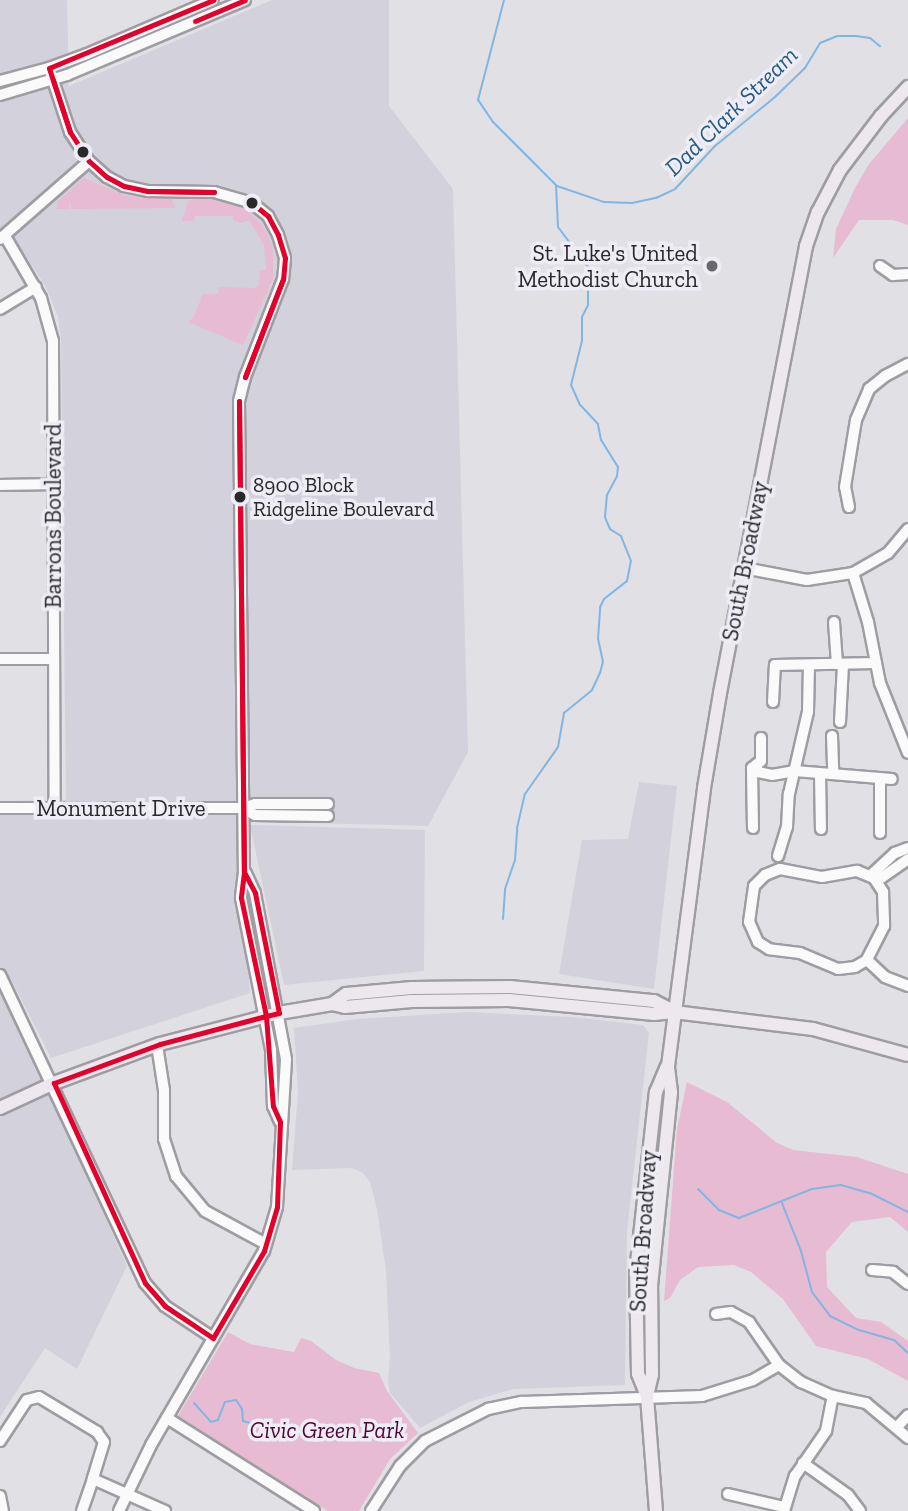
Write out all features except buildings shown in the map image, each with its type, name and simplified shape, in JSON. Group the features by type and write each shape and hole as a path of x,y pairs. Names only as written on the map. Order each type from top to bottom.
{"main road":[{"name":"South Broadway","path":"656,1511 648,1396 638,1374 636,1272 656,1092 668,1066 704,788 806,246 818,212 840,170 873,125 908,87"},
{"path":"0,1108 54,1083 157,1045 272,1014 332,1004 345,1007 412,1001 509,1000 654,1014 674,1012 813,1029 908,1055"}],"street":[{"path":"0,81 49,68 213,0"},
{"path":"0,95 54,80 244,0"},
{"path":"49,68 70,132 89,161 107,177 124,186 148,191 214,192 252,202 268,216 278,235 285,258 283,279 245,377 239,401 244,872 241,898 272,1014 273,1105 280,1122 277,1207 266,1244 167,1418 118,1511"},
{"path":"2,238 89,161"},
{"name":"Barrons Boulevard","path":"2,238 36,287 49,318 52,341 55,808"},
{"path":"880,266 893,275 908,275"},
{"path":"0,309 36,287"},
{"path":"849,507 845,487 856,420 869,389 885,376 908,364"},
{"path":"0,485 53,484"},
{"path":"744,568 807,580 853,573 888,553 908,529"},
{"path":"853,573 869,622 880,683 908,753"},
{"path":"834,622 840,664 840,722"},
{"path":"0,659 53,659"},
{"path":"773,702 775,665 876,663"},
{"path":"778,856 787,827 795,771 808,712 809,665"},
{"path":"832,736 833,774"},
{"path":"753,828 756,765 761,738"},
{"path":"756,765 758,772 772,775 795,771 892,779"},
{"path":"820,774 821,829"},
{"path":"880,780 880,832"},
{"name":"Monument Drive","path":"0,808 242,808 255,804 328,804"},
{"name":"Monument Drive","path":"242,808 255,815 328,816"},
{"path":"874,879 895,853 908,848"},
{"path":"874,879 908,859"},
{"path":"788,870 822,877 857,871 874,879 883,892 884,926 867,960 855,967 838,968 800,953 769,949 758,942 749,922 754,886 771,872 788,870"},
{"path":"867,960 885,977 908,986"},
{"path":"1,980 54,1083 145,1283 165,1306 214,1338"},
{"path":"157,1045 164,1139 180,1183 208,1214 266,1244"},
{"path":"872,1270 892,1272 908,1284"},
{"path":"716,1314 731,1312 749,1322 779,1365 801,1382 833,1396 866,1403 908,1438"},
{"path":"371,1511 400,1466 425,1441 488,1409 522,1402 702,1396 727,1390 779,1365"},
{"path":"729,1494 784,1509 795,1476 826,1431 833,1396"},
{"path":"0,1441 27,1400 39,1397 97,1432 104,1443 82,1511"},
{"path":"897,1427 908,1415"},
{"path":"167,1418 314,1511"},
{"path":"803,1463 848,1495 860,1511"},
{"path":"93,1479 165,1511"},
{"path":"0,1496 3,1511"}],"shaded area":[{"path":"0,0 67,0 69,86 272,0 389,0 389,106 453,189 468,752 428,826 237,821 250,993 51,1058 12,981 0,968 0,801 66,800 61,339 58,317 46,287 6,226 0,228"},
{"path":"639,782 677,786 654,989 559,974 582,840 628,839"},
{"path":"250,825 425,830 424,971 284,985"},
{"path":"0,990 38,1066 127,1266 77,1369 45,1348 0,1417"},
{"path":"468,1012 572,1017 643,1025 649,1033 627,1231 625,1385 513,1389 469,1402 420,1428 390,1393 386,1271 377,1209 370,1182 363,1173 352,1168 292,1170 298,1092 294,1028 357,1019"}],"green space":[{"path":"908,118 908,225 893,220 859,220 833,258 836,229 855,188 869,164"},
{"path":"84,178 126,196 172,199 175,208 71,209 71,203 68,209 57,209 57,202"},
{"path":"197,198 223,199 245,208 263,226 273,247 273,279 243,345 188,322 193,318 203,294 218,294 219,287 255,288 259,285 260,270 266,270 264,245 249,220 241,223 233,220 233,216 195,216 193,221 182,221 188,201"},
{"path":"687,1082 727,1102 777,1143 793,1150 857,1157 908,1174 908,1232 890,1217 852,1222 826,1252 827,1287 856,1318 881,1322 908,1341 908,1381 868,1359 816,1346 783,1299 751,1272 734,1265 698,1267 680,1280 670,1298 664,1301 677,1129"},
{"name":"Civic Green Park","path":"228,1332 250,1344 294,1352 301,1338 311,1341 336,1360 354,1368 379,1373 387,1391 418,1433 390,1459 359,1511 328,1511 178,1416"}],"waterway":[{"path":"503,919 505,889 515,860 517,828 525,794 558,747 564,713 592,690 600,673 603,662 598,639 600,607 604,599 627,581 631,561 621,536 610,529 605,517 607,495 617,476 618,467 601,440 598,424 580,405 571,385 582,341 582,317 588,305 588,267 558,227 556,185 493,122 478,100 504,0"},
{"name":"Dad Clark Stream","path":"557,186 604,202 632,203 656,198 675,189 715,146 775,97 805,68 820,43 837,36 856,36 870,38 880,46"},
{"path":"698,1189 719,1210 739,1218 812,1189 841,1185 872,1194 908,1212"},
{"path":"782,1203 801,1251 812,1292 830,1316 859,1330 894,1340 908,1353"},
{"path":"194,1403 211,1422 218,1420 225,1402 236,1400 242,1409 243,1421 254,1424"}],"transit line":[{"path":"70,132 49,68 213,0"},
{"path":"195,21 245,0"},
{"path":"53,80 70,132"},
{"path":"70,132 89,161 107,177 124,186 148,191"},
{"path":"148,191 214,192"},
{"path":"148,191 214,192"},
{"path":"252,203 268,216 278,235 285,258 283,279"},
{"path":"245,377 283,279"},
{"path":"245,377 283,279"},
{"path":"239,401 244,872"},
{"path":"239,401 244,872"},
{"path":"244,872 255,893 279,1013 266,1016"},
{"path":"244,872 241,898 266,1016"},
{"path":"266,1016 273,1106 280,1122 277,1207 264,1251 213,1338 165,1306 145,1283 54,1083 160,1044 266,1016"}],"place":[{"name":"St. Luke's United Methodist Church","path":"712,266"},
{"name":"8900 Block Ridgeline Boulevard","path":"240,497"}]}
